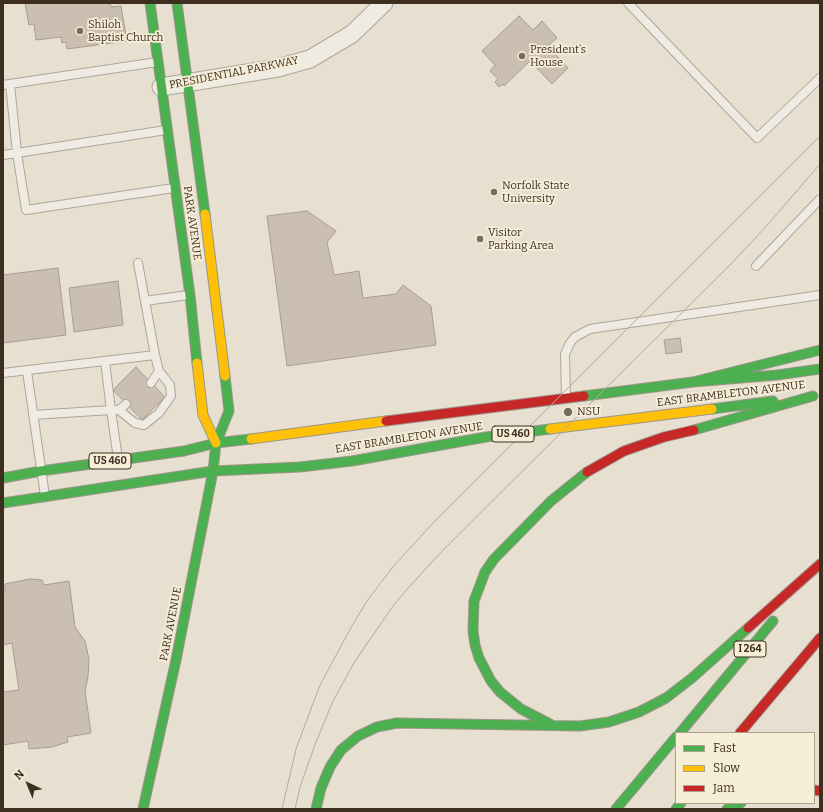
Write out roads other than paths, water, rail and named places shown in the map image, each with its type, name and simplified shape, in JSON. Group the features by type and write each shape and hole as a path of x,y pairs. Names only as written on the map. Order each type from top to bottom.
{"main road":[{"name":"PARK AVENUE","path":"150,3 190,295 203,415 216,443"},
{"name":"PARK AVENUE","path":"143,809 176,660 213,471 216,443 229,410 178,3"},
{"path":"693,382 820,350"},
{"name":"EAST BRAMBLETON AVENUE","path":"3,478 41,471 184,451 216,443 693,382 777,375 820,369"},
{"name":"EAST BRAMBLETON AVENUE","path":"3,503 213,471 300,467 352,461 493,436 817,396"},
{"path":"553,726 521,709 500,692 491,681 479,658 473,631 474,601 478,587 485,572 494,559 556,497 583,475 624,451 664,436 707,427 817,396"},
{"path":"316,809 321,788 330,767 341,750 358,736 377,727 387,724 410,723 580,726 609,722 639,712 666,698 703,669 820,565"},
{"name":"I 264","path":"681,732 820,565"},
{"path":"741,732 820,638"},
{"path":"616,809 675,738"},
{"path":"727,809 739,804"}],"street":[{"name":"PRESIDENTIAL PARKWAY","path":"162,87 278,68 310,59 352,34 384,3"}],"lane":[{"path":"628,3 756,138 820,78"},
{"path":"158,62 7,84 26,210 175,188"},
{"path":"3,155 167,130"},
{"path":"756,266 820,199"},
{"path":"115,410 135,423 144,425 159,413 171,396 170,385 159,371 155,355 138,263"},
{"path":"146,301 190,295"},
{"path":"566,398 565,354 570,343 575,337 590,329 820,295"},
{"path":"3,374 155,355"},
{"path":"105,361 115,410 118,460"},
{"path":"26,371 45,497"},
{"path":"151,382 159,371"},
{"path":"33,415 115,410 126,404"}],"tram line":[{"path":"282,809 296,749 321,683 367,601 392,568 434,522 820,136"},
{"path":"295,809 300,787 333,701 355,661 393,606 444,549 734,261 820,164"}],"place":[{"name":"Shiloh Baptist Church","path":"80,31"},
{"name":"President’s House","path":"522,56"},
{"name":"Norfolk State University","path":"494,192"},
{"name":"Visitor Parking Area","path":"480,239"},
{"name":"NSU","path":"568,412"}]}
